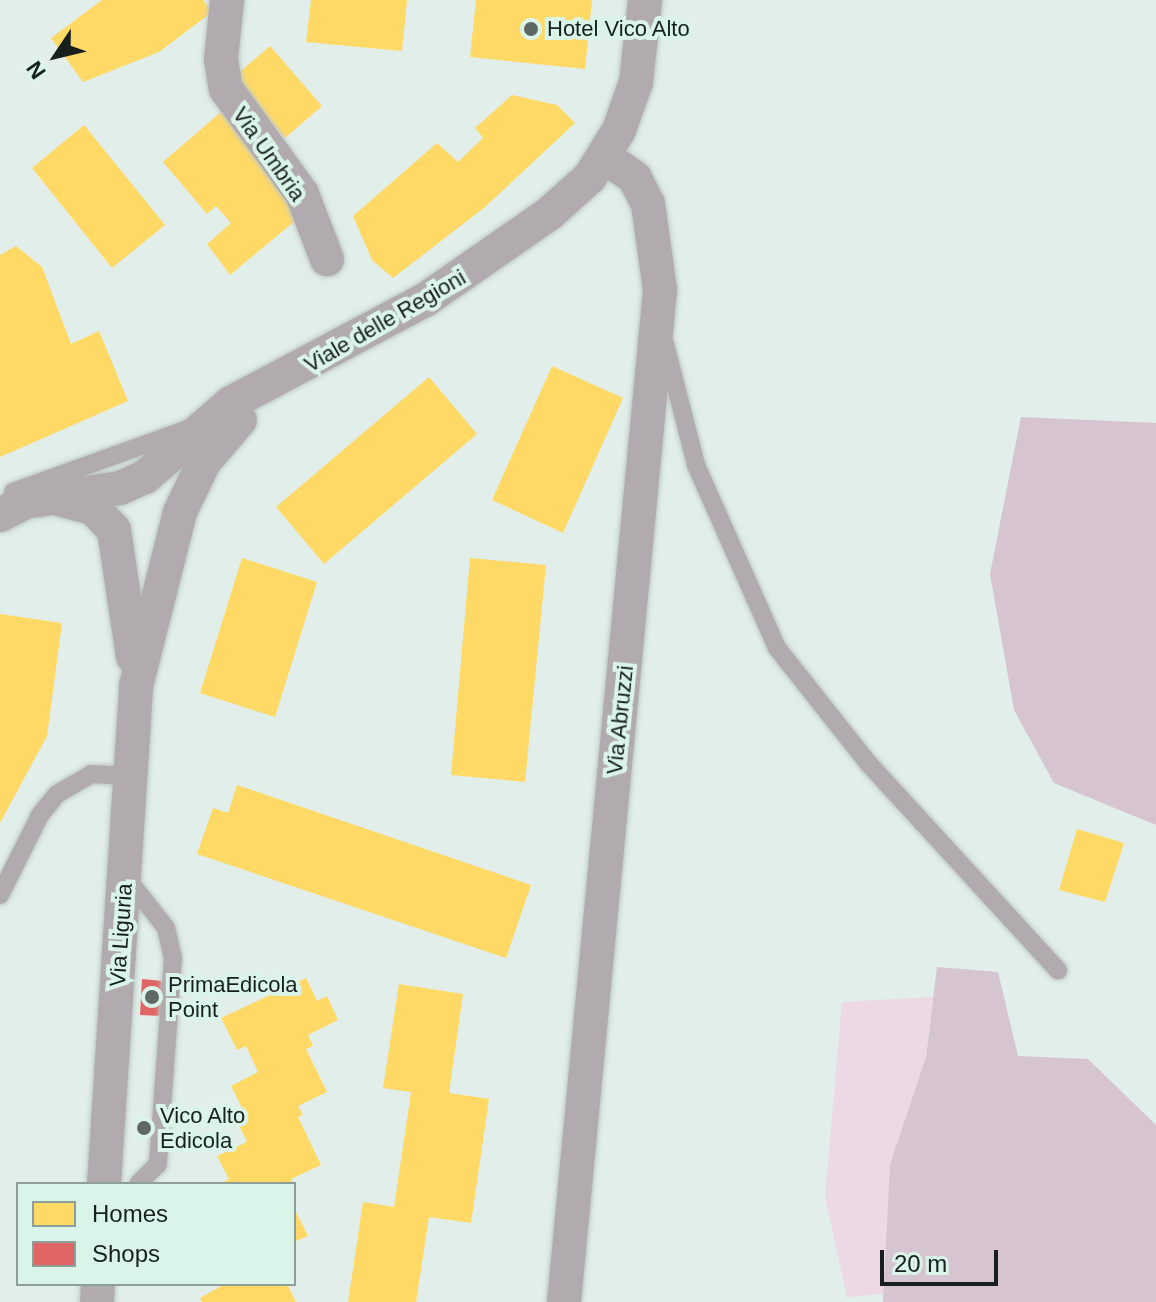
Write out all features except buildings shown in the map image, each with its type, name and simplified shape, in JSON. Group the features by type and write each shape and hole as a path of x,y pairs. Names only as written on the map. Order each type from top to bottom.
{"street":[{"name":"Via Umbria","path":"227,0 221,59 226,89 302,194 327,259"},
{"name":"Viale delle Regioni","path":"0,515 25,502 138,481 241,397 295,372 473,270 550,213 605,157 636,82 645,0"},
{"name":"Via Abruzzi","path":"564,1302 659,318 658,248 651,211 635,178 605,157"},
{"name":"Via Liguria","path":"104,1182 136,686 169,550 197,474 231,429 295,372"},
{"name":"Via Liguria","path":"55,498 93,508 114,530 136,686"}],"lane":[{"path":"659,318 696,465 777,648 859,753 1058,970"},
{"path":"0,499 206,424"},
{"path":"0,895 33,829 57,794 83,776 130,776"},
{"path":"125,876 166,928 173,958 158,1164 140,1182"}],"shaded area":[{"path":"1021,417 1156,423 1156,825 1054,783 1014,710 990,574"},
{"path":"937,967 998,972 1018,1056 1088,1059 1156,1125 1156,1302 883,1302 890,1164 926,1057"},
{"path":"933,997 926,1057 890,1164 884,1294 847,1297 825,1197 842,1002"}],"place":[{"name":"Hotel Vico Alto","path":"531,29"},
{"name":"PrimaEdicola Point","path":"152,997"},
{"name":"Vico Alto Edicola","path":"144,1128"}]}
